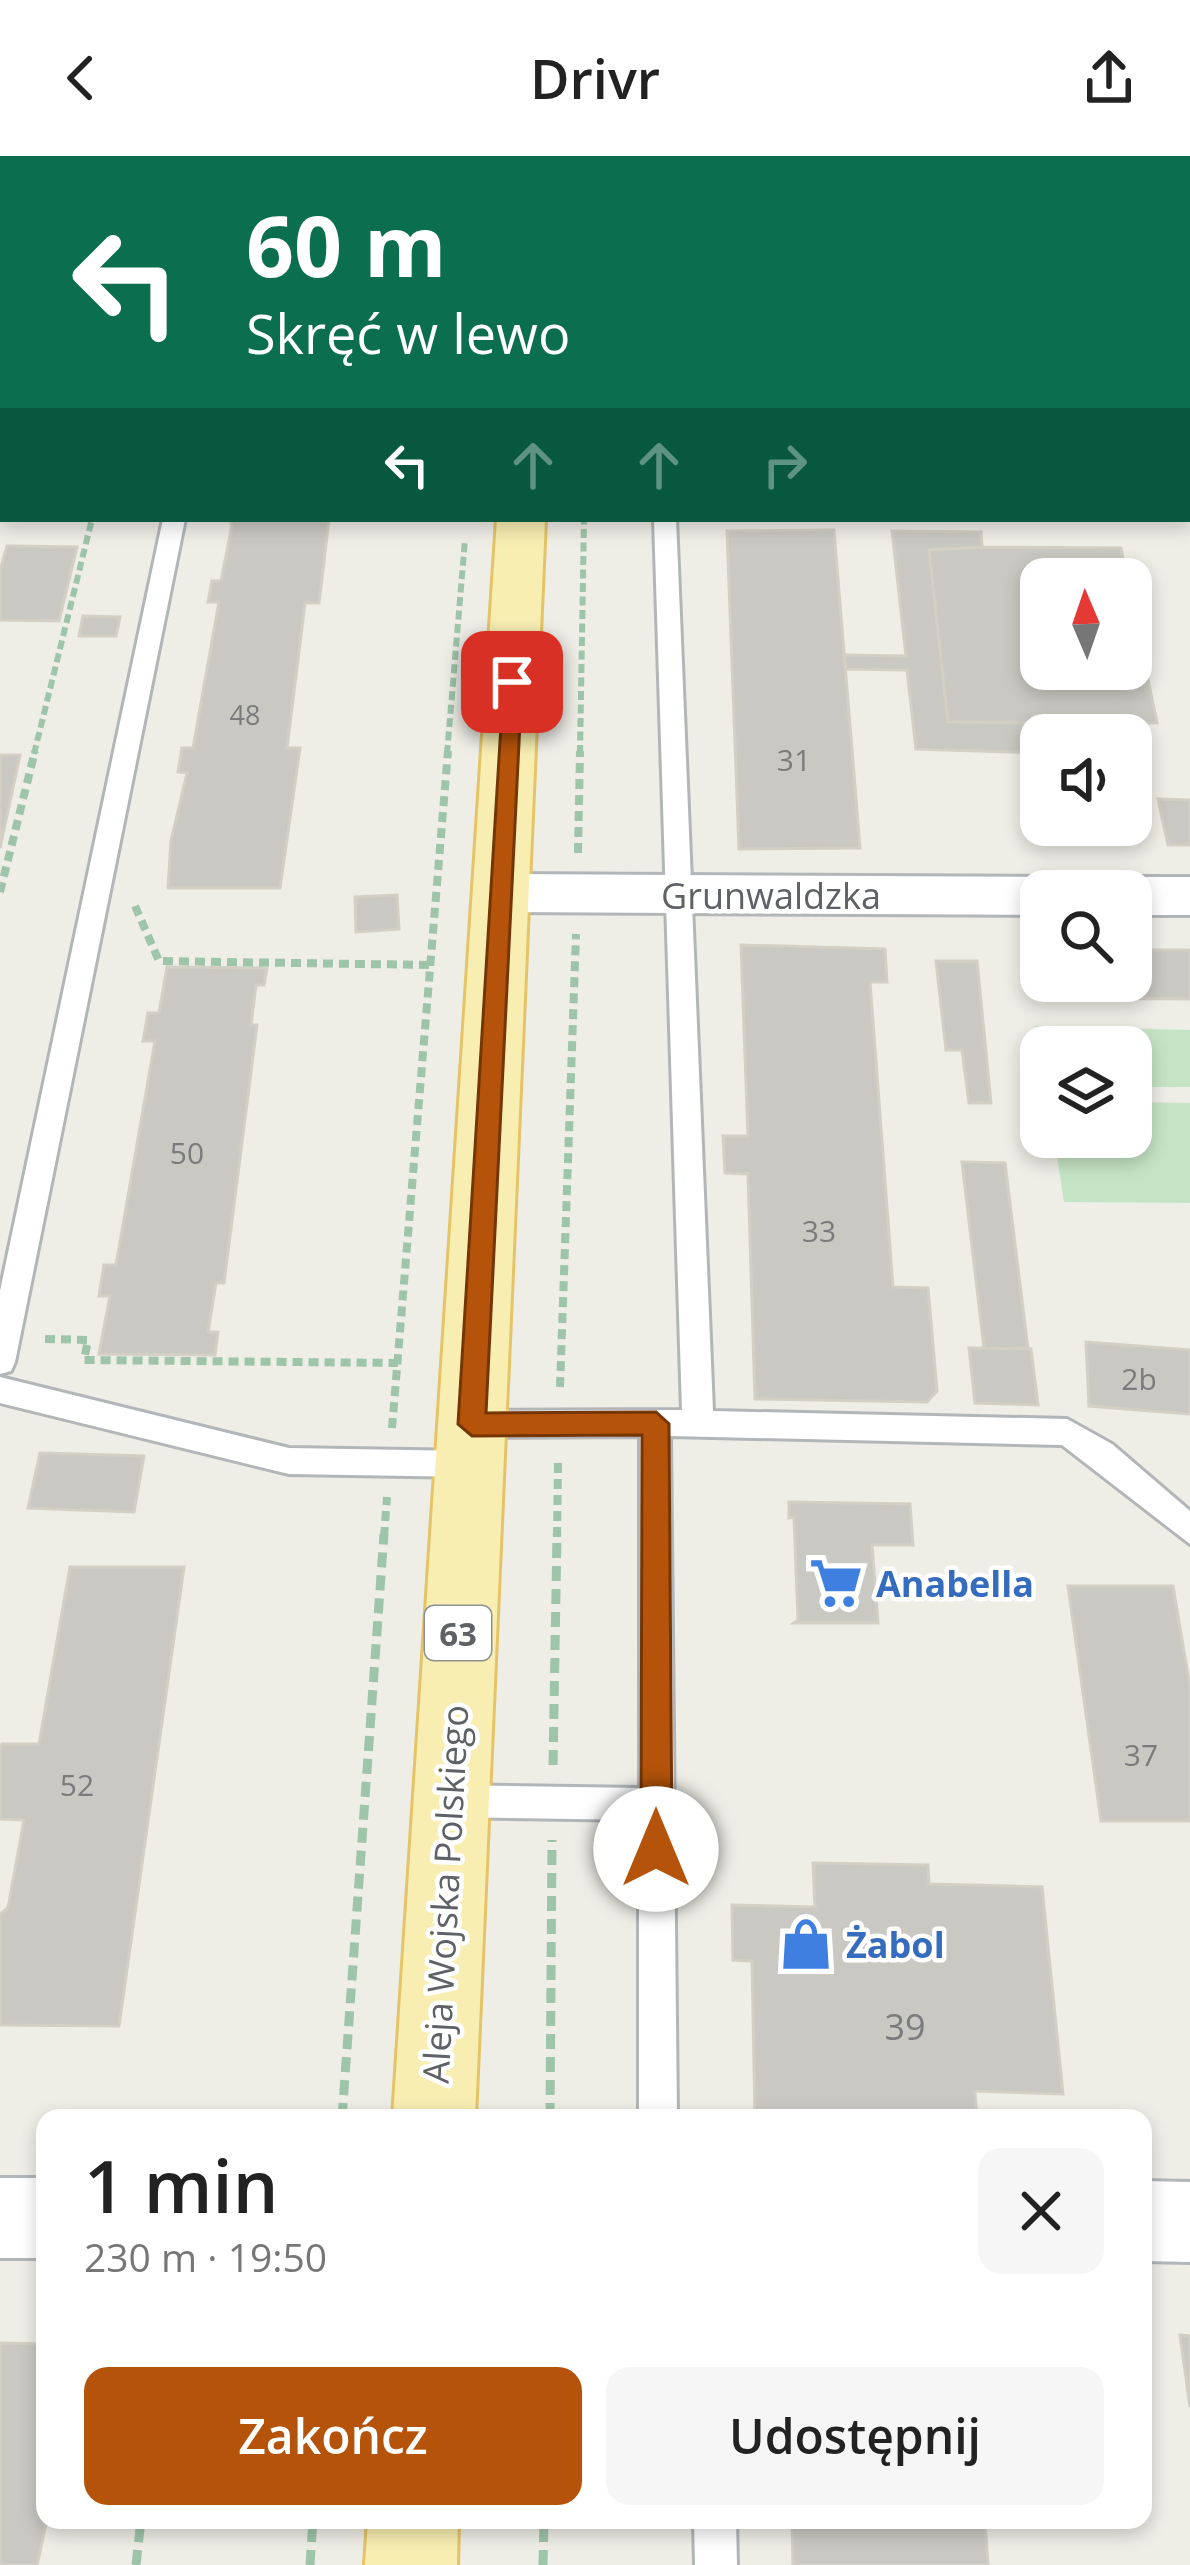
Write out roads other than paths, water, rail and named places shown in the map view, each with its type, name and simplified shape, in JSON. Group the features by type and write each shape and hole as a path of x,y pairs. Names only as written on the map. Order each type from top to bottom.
{"main road":[{"name":"Aleja Wojska Polskiego","path":"434,2109 520,522"},
{"path":"411,2565 413,2529"}],"street":[{"name":"Grunwaldzka","path":"502,893 1020,896"},
{"path":"1152,896 1190,896"},
{"path":"0,2218 36,2218"},
{"path":"1152,2221 1190,2222"}],"lane":[{"path":"3,1350 173,522"},
{"path":"665,522 698,1423"},
{"path":"0,1390 289,1461 389,1463 559,1425 698,1423 1067,1432 1101,1453 1190,1529"},
{"path":"656,1424 658,2109"},
{"path":"450,1801 656,1804"},
{"path":"716,2529 716,2565"}],"place":[{"name":"Anabella","path":"836,1583"},
{"name":"Żabol","path":"806,1944"}]}
